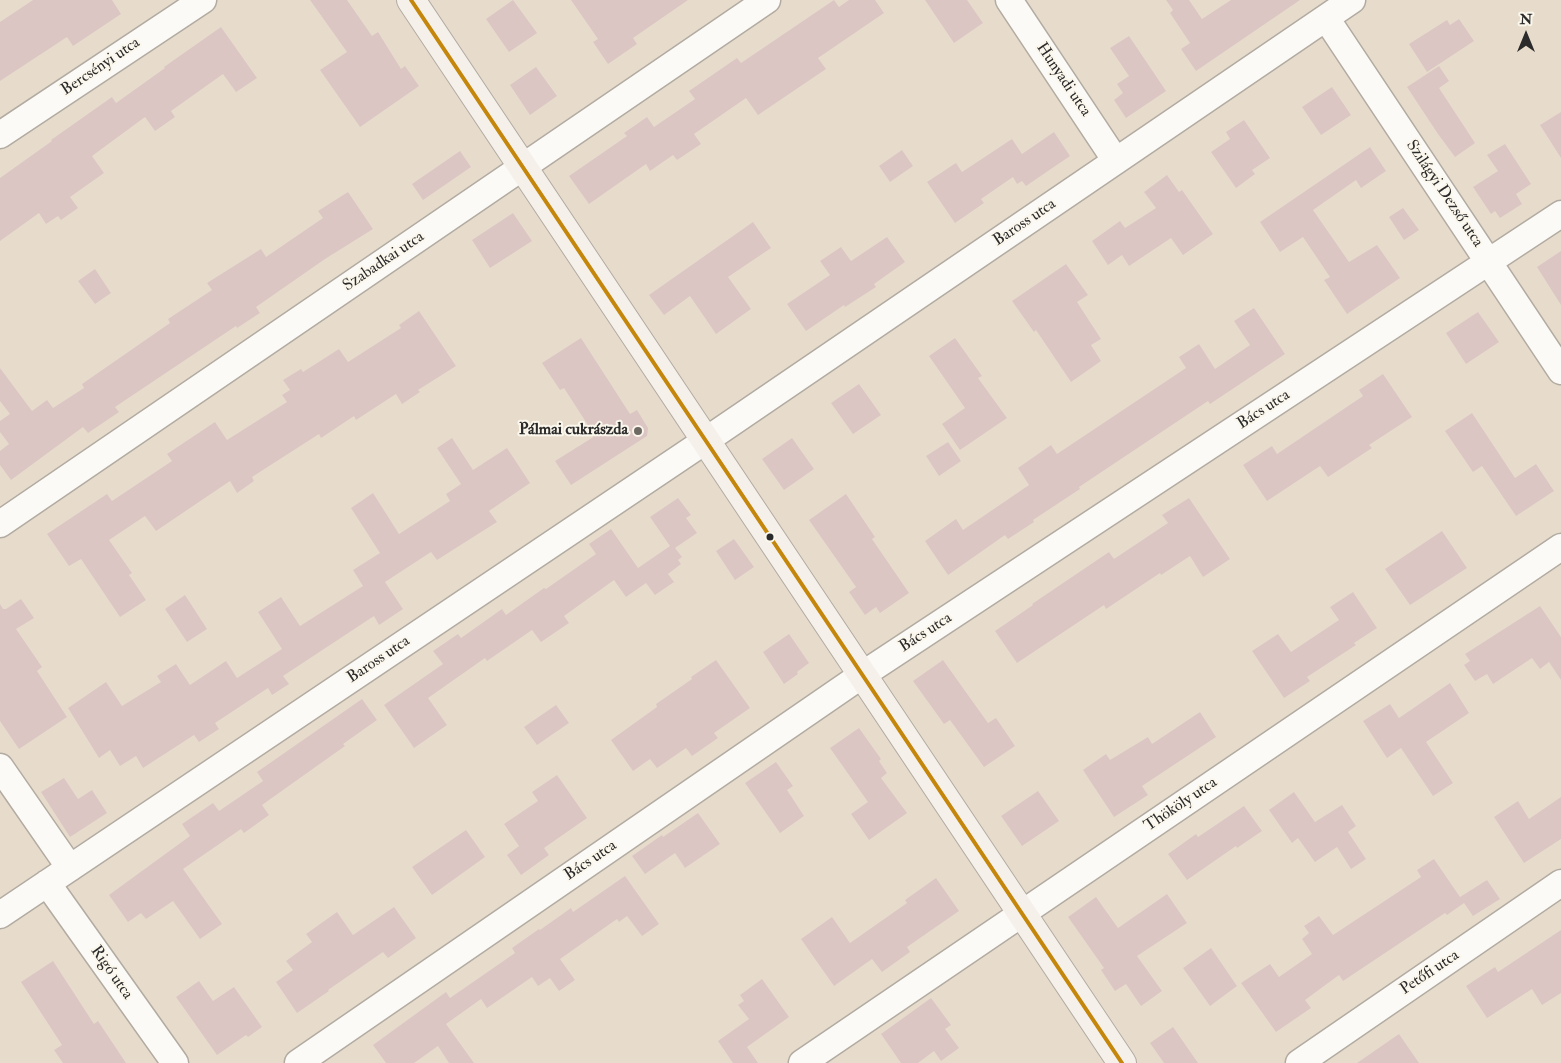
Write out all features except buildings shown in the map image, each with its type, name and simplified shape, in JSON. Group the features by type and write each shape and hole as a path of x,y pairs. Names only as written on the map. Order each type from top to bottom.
{"street":[{"name":"Bercsényi utca","path":"0,135 202,0"},
{"path":"411,0 1122,1063"},
{"name":"Szabadkai utca","path":"0,524 768,0"},
{"name":"Hunyadi utca","path":"1009,0 1116,161"},
{"name":"Baross utca","path":"0,915 705,440 1352,0"},
{"name":"Szilágyi Dezső utca","path":"1326,18 1561,371"},
{"name":"Bács utca","path":"298,1063 862,675 1561,214"},
{"name":"Thököly utca","path":"802,1063 1561,547"},
{"path":"0,767 70,868"},
{"name":"Rigó utca","path":"48,883 175,1063"},
{"name":"Petőfi utca","path":"1299,1063 1561,884"}],"transit line":[{"path":"411,0 1122,1063"}],"place":[{"name":"Pálmai cukrászda","path":"638,431"}]}
